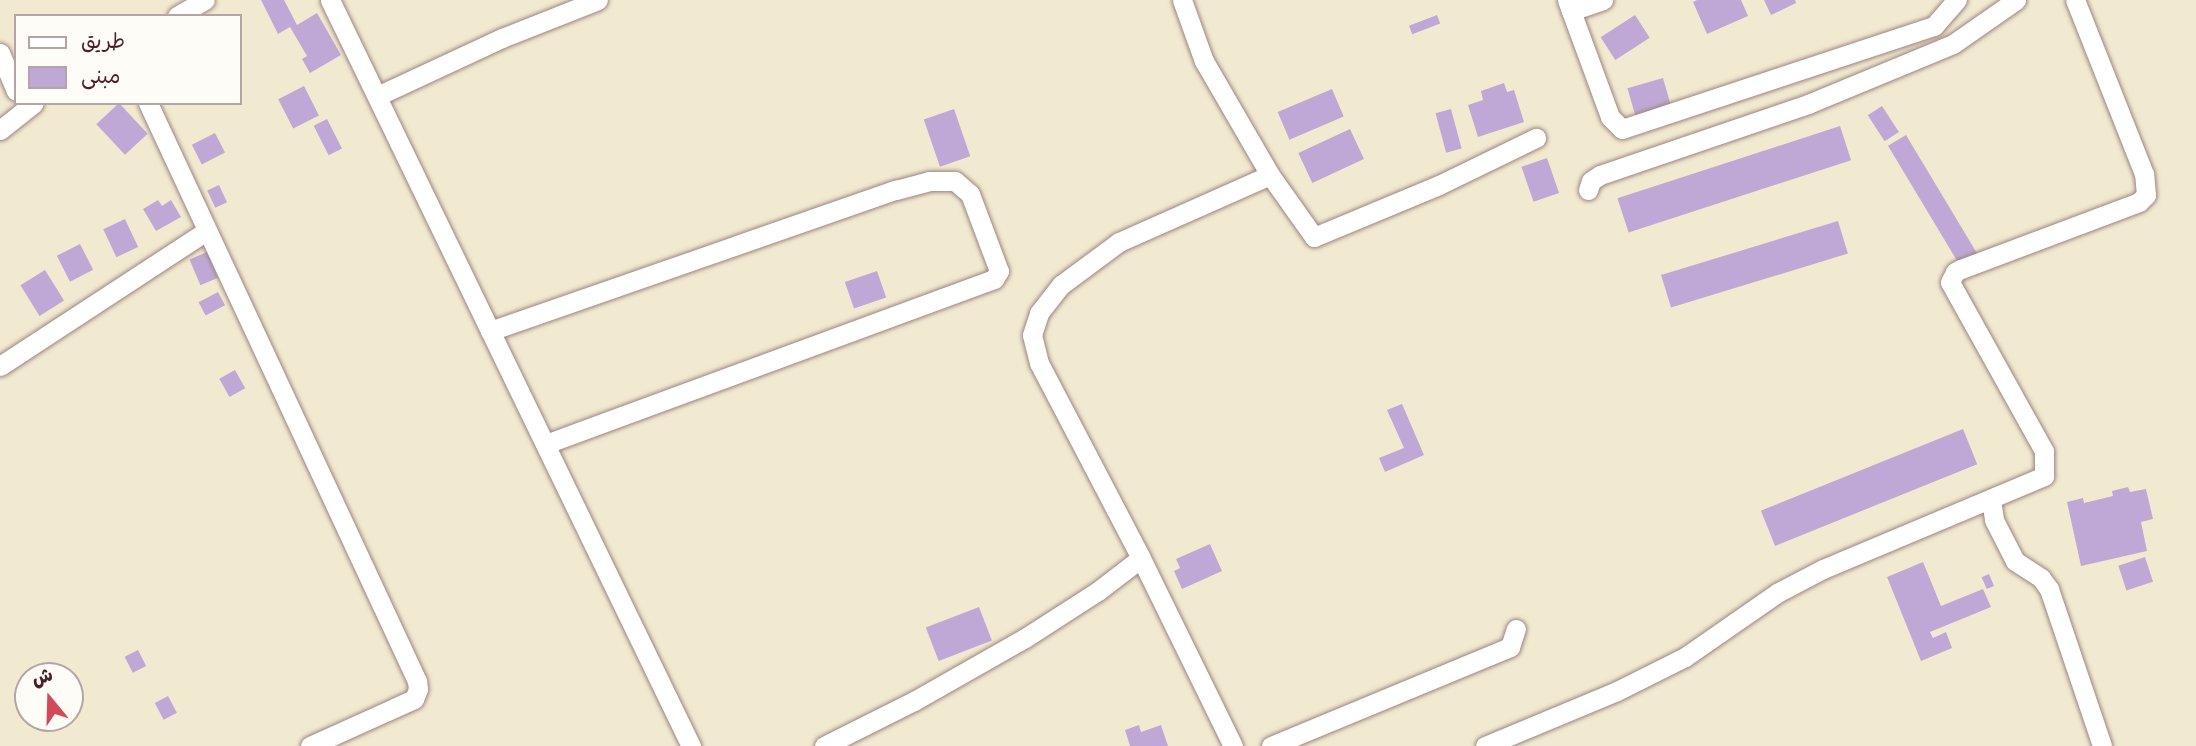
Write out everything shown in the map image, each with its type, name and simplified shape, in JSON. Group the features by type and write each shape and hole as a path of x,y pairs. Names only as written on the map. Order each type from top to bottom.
{"street":[{"path":"180,14 205,0"},
{"path":"330,0 691,746"},
{"path":"377,96 502,38 598,0"},
{"path":"1182,0 1204,61 1270,175 1314,237 1439,185 1536,138"},
{"path":"1603,0 1569,6 1610,117 1622,129 1934,26 1957,0"},
{"path":"1588,190 1591,181 1600,175 1808,104 1953,44 2016,0"},
{"path":"1485,746 1617,691 1685,657 1777,593 1824,569 2040,480 2046,472 2046,458 1951,289 1951,276 1961,269 2139,202 2146,195 2144,174 2075,0"},
{"path":"0,53 14,86"},
{"path":"149,105 392,623 418,690 414,699 310,746"},
{"path":"0,130 26,106"},
{"path":"1233,746 1141,558 1039,363 1032,335 1039,313 1061,285 1119,242 1270,175"},
{"path":"490,331 896,190 929,181 955,181 970,194 999,271 994,279 545,444"},
{"path":"0,366 206,231"},
{"path":"1991,500 1994,520 2014,561 2041,578 2049,589 2102,746"},
{"path":"824,746 914,701 1025,638 1098,591 1141,558"},
{"path":"1271,746 1510,647 1516,629"}],"building":[{"path":"261,0 284,0 297,25 317,13 341,55 310,73 302,59 307,56 290,27 278,34"},
{"path":"1741,0 1748,16 1707,34 1693,2"},
{"path":"1764,0 1795,0 1796,3 1771,15"},
{"path":"1437,15 1440,23 1412,34 1409,26"},
{"path":"1635,15 1650,38 1615,60 1601,37"},
{"path":"1663,78 1671,106 1635,116 1627,88"},
{"path":"1504,83 1507,92 1514,90 1524,122 1478,137 1468,105 1483,100 1481,91"},
{"path":"304,86 319,115 293,129 278,99"},
{"path":"1332,89 1344,117 1289,140 1278,112"},
{"path":"117,105 121,105 148,134 125,155 96,124"},
{"path":"1882,106 1899,132 1885,141 1868,115"},
{"path":"954,109 970,156 940,167 924,119"},
{"path":"1451,109 1462,149 1446,153 1436,113"},
{"path":"327,119 342,148 329,155 314,126"},
{"path":"1840,126 1851,160 1629,233 1617,198"},
{"path":"1350,129 1364,159 1312,183 1298,153"},
{"path":"215,133 225,153 202,164 192,145"},
{"path":"1906,135 1978,254 1960,265 1888,146"},
{"path":"1547,158 1559,193 1534,202 1521,167"},
{"path":"219,185 227,202 215,208 207,190"},
{"path":"158,200 162,206 171,200 181,217 156,231 143,209"},
{"path":"125,219 138,247 116,257 103,229"},
{"path":"1838,221 1848,254 1671,308 1661,275"},
{"path":"80,244 93,270 70,282 57,256"},
{"path":"207,252 218,278 200,285 190,259"},
{"path":"45,270 64,301 39,316 20,285"},
{"path":"877,271 886,297 854,309 845,282"},
{"path":"218,292 225,305 206,316 199,302"},
{"path":"235,370 245,388 229,397 219,379"},
{"path":"1402,404 1424,455 1385,472 1379,458 1404,448 1387,410"},
{"path":"1963,429 1977,464 1775,546 1761,511"},
{"path":"2128,487 2130,492 2146,489 2153,519 2141,522 2147,551 2081,566 2067,502 2083,498 2084,503 2113,496 2112,491"},
{"path":"1210,544 1222,571 1182,589 1174,571 1180,568 1176,559"},
{"path":"2145,557 2153,582 2126,590 2118,566"},
{"path":"1923,562 1941,606 1983,589 1991,607 1930,632 1933,638 1946,632 1952,648 1921,661 1887,577"},
{"path":"1989,574 1994,586 1987,589 1982,577"},
{"path":"979,607 992,641 939,661 926,627"},
{"path":"138,650 146,666 133,673 125,657"},
{"path":"168,696 177,713 164,720 155,703"},
{"path":"1139,725 1141,732 1161,725 1168,746 1130,746 1125,730"}]}
